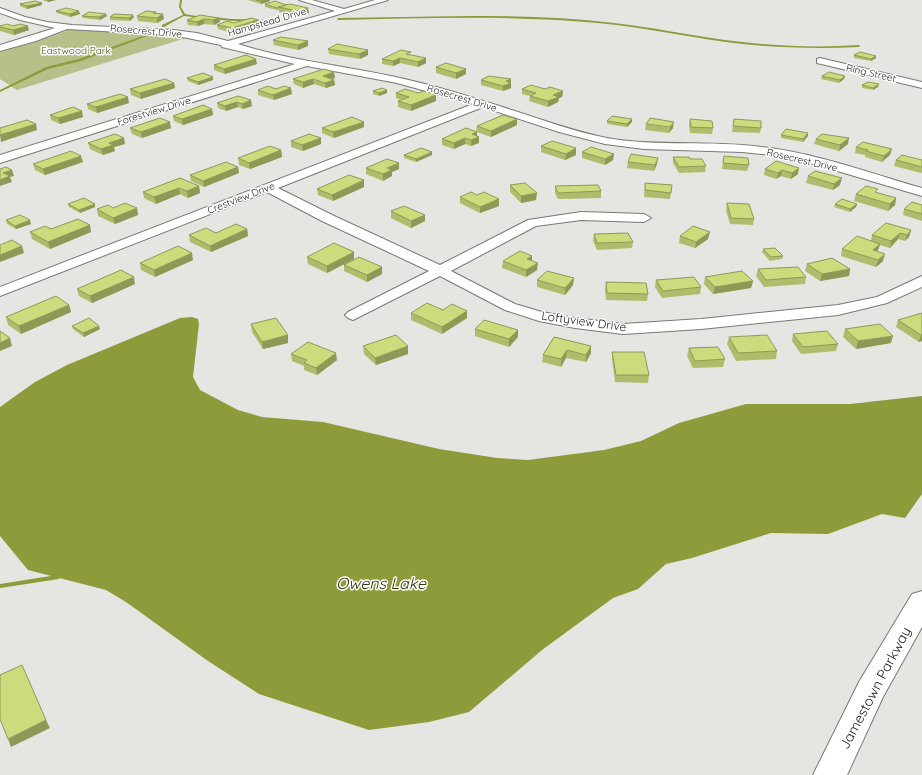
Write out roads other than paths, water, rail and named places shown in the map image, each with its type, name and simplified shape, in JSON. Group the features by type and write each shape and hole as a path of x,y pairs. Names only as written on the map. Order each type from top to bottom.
{"main road":[{"name":"Jamestown Parkway","path":"830,775 870,691 922,602"}],"street":[{"path":"303,0 343,11"},
{"name":"Hampstead Drive","path":"225,45 384,0"},
{"name":"Rosecrest Drive","path":"0,10 22,18 51,24 198,36 225,45 270,56 397,79 582,136 610,142 646,146 739,148 764,151 794,156 922,192"},
{"path":"0,48 33,39 68,26"},
{"name":"Ring Street","path":"820,61 922,85"},
{"name":"Forestview Drive","path":"0,159 308,62"},
{"name":"Crestview Drive","path":"0,292 482,104"},
{"name":"Loftyview Drive","path":"269,188 327,218 441,271 510,307 539,316 575,323 623,329 701,324 838,310 882,300 922,280"},
{"path":"353,316 533,223 581,216 644,218"}],"water":[{"name":"Owens Lake","path":"192,317 198,319 199,324 193,377 200,390 238,410 262,417 323,422 439,449 497,458 528,460 604,450 641,441 679,423 746,404 850,404 922,396 922,494 905,518 882,514 828,534 771,533 692,558 666,564 638,589 613,598 542,650 469,712 429,722 369,730 259,694 208,661 126,602 106,590 28,570 0,536 0,407 35,382 67,365 180,318"}],"waterway":[{"path":"181,0 180,7 184,15"},
{"path":"163,26 184,15"},
{"path":"184,15 201,17"},
{"path":"338,19 468,17 565,19 646,28 759,45 793,47 859,46"},
{"path":"213,18 274,21"},
{"path":"0,91 47,68 80,60 149,35"},
{"path":"0,586 57,577"}],"park label":[{"name":"Eastwood Park","path":"76,50"}]}
